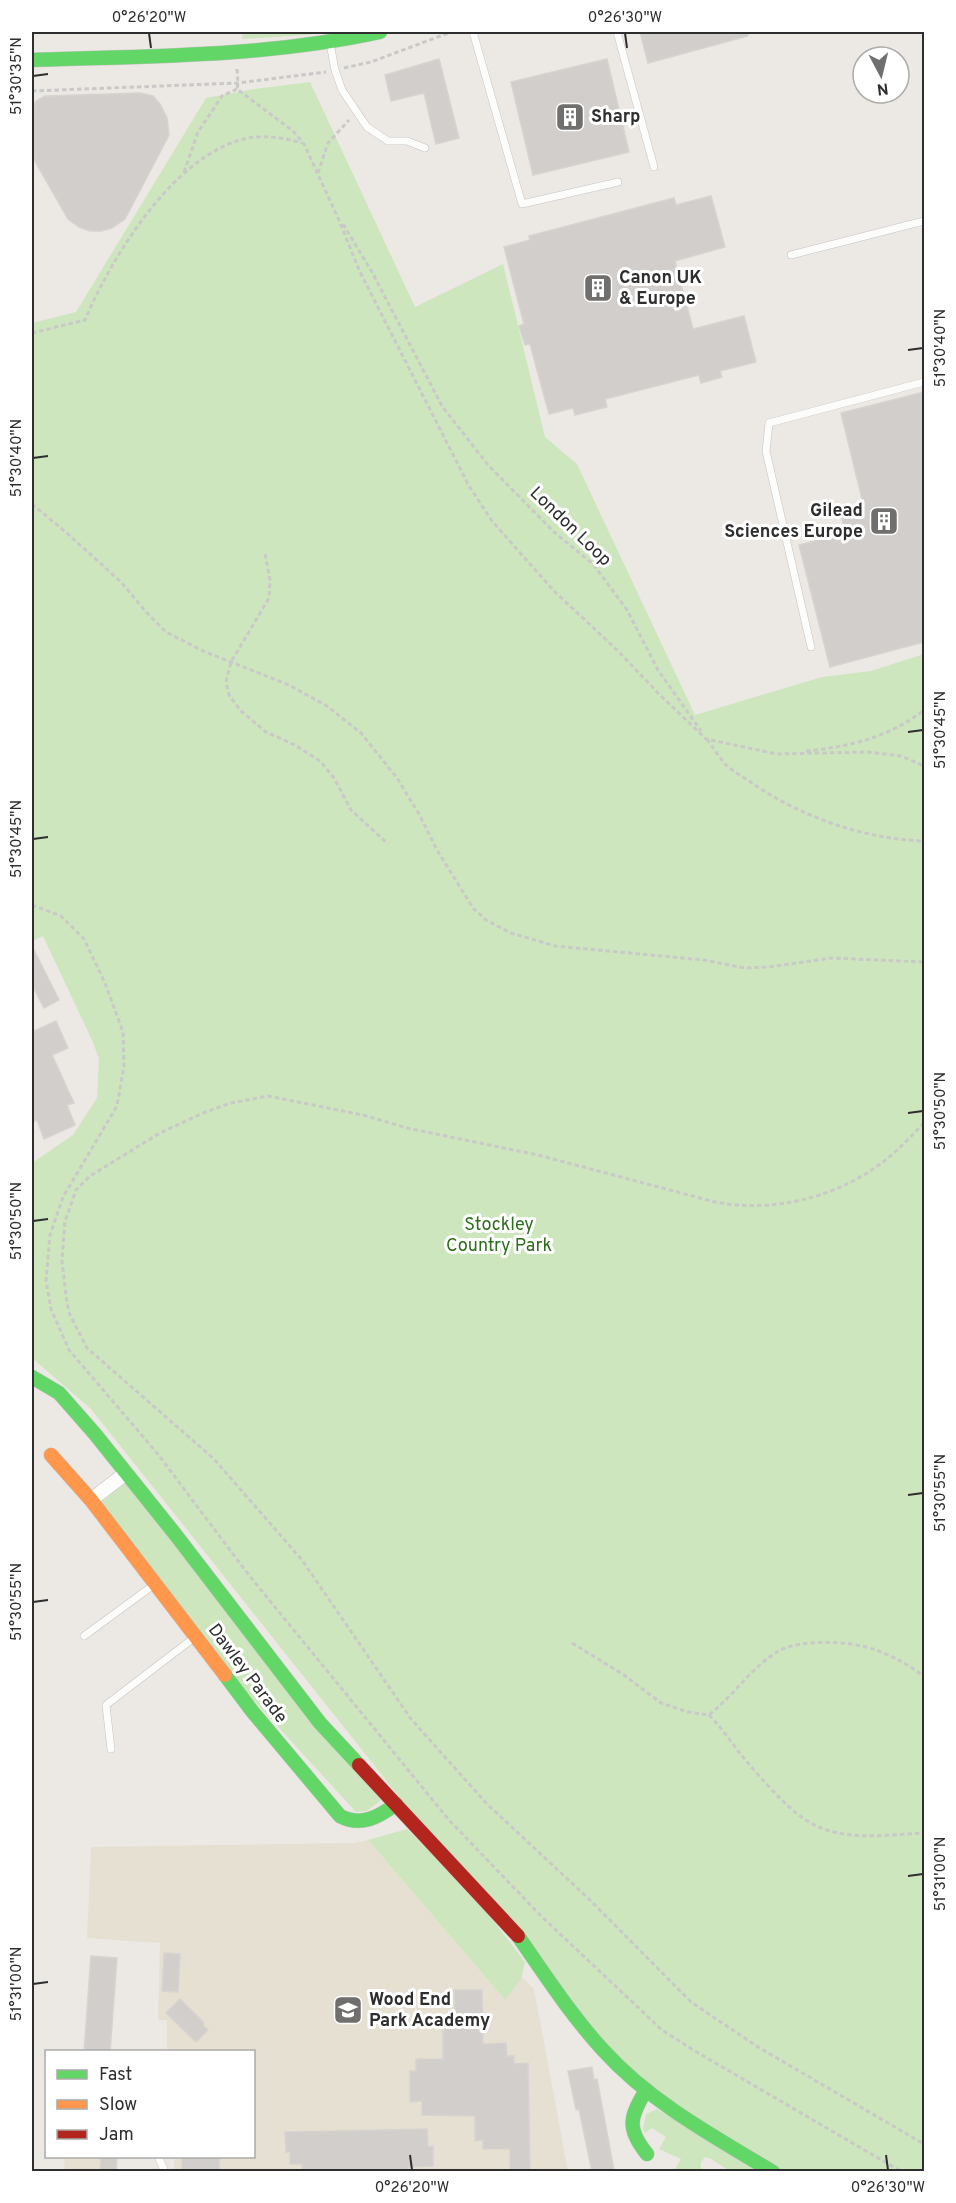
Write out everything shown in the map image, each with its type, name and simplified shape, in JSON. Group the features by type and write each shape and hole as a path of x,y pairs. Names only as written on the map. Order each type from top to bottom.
{"main road":[{"path":"32,60 236,53 330,43 380,32"},
{"path":"32,1377 67,1401 204,1571 299,1697 345,1750 512,1928 591,2037 646,2090 711,2135 773,2172"},
{"name":"Dawley Parade","path":"51,1455 91,1500 252,1711 340,1816 349,1821 363,1821 384,1814 396,1804"},
{"path":"646,2090 633,2113 630,2126 637,2141 647,2154"}],"street":[{"path":"91,1500 126,1473"}],"lane":[{"path":"473,32 522,204 618,182"},
{"path":"617,32 654,166"},
{"path":"330,43 335,70 342,90 367,127 388,141 407,141 425,148"},
{"path":"791,255 924,221"},
{"path":"811,647 766,451 769,423 924,382"},
{"path":"84,1636 155,1584"},
{"path":"111,1749 106,1705 196,1636"},
{"path":"158,2158 165,2172"}],"path":[{"path":"32,91 238,83 237,89"},
{"path":"237,89 293,131 304,144 365,282 469,486 492,521 553,590 706,739 777,754 868,752 901,756 924,766"},
{"path":"183,174 198,132 222,96 237,89"},
{"path":"318,175 328,143 356,112"},
{"path":"32,333 85,320 98,288 139,223 183,174 206,155 247,138 279,137 304,144"},
{"name":"London Loop","path":"338,218 372,272 442,406 488,465 554,532 594,564 627,610 658,670 706,739 728,766 771,797 818,820 866,832 924,841"},
{"path":"32,504 121,582 166,632 203,651 289,685 327,706 361,733 397,778 472,908 486,920 511,933 555,946 704,960 745,968 831,958 924,962"},
{"path":"265,554 270,580 270,598 231,662 226,674 226,688 241,711 266,732 295,744 320,761 334,778 351,810 388,844"},
{"path":"777,754 837,748 871,739 898,728 924,710"},
{"path":"32,905 60,916 84,939 105,983 123,1032 124,1066 117,1106 63,1197 50,1235 46,1281 51,1309 69,1350 157,1453 248,1574 449,1820 540,1916 662,2030 902,2172"},
{"path":"924,1123 894,1153 851,1183 800,1201 740,1207 538,1155 407,1128 352,1112 268,1096 231,1103 203,1113 160,1133 90,1176 76,1190 65,1221 62,1261 70,1315 87,1348 214,1459 302,1560 411,1719 487,1804 589,1899 691,2002 758,2046 924,2144"},
{"path":"572,1643 624,1675 652,1698 675,1708 710,1715 746,1761 802,1818 809,1822 846,1834 882,1836 924,1833"},
{"path":"710,1715 759,1666 789,1646 814,1643 844,1644 874,1649 897,1659 924,1677"}],"shaded area":[{"name":"Wood End Park Academy","path":"368,1840 504,1999 522,1977 534,1989 568,2171 174,2171 175,2158 255,2158 255,2050 167,2050 167,2020 158,2020 160,1943 87,1938 91,1847 354,1843"},
{"path":"65,2158 109,2158 108,2171 64,2172"}],"green space":[{"path":"243,32 324,32 242,39"},
{"name":"Stockley Country Park","path":"310,82 415,307 503,264 545,437 577,464 695,715 822,677 871,671 924,654 924,2171 773,2171 646,2090 405,1804 91,1409 32,1358 32,1163 73,1135 97,1098 99,1059 43,936 32,941 32,323 76,312 206,98"},
{"path":"126,1473 381,1800 367,1811 356,1812 196,1637 91,1500"},
{"path":"407,1829 479,1902 525,1962 521,1979 505,2000 368,1840"},
{"path":"657,2109 759,2171 730,2171 705,2157 701,2162 701,2171 674,2171 681,2159 659,2149 666,2137 652,2128 645,2133 643,2129 646,2114"}],"building":[{"path":"640,32 748,32 748,36 648,63"},
{"path":"439,59 459,138 436,144 424,93 391,101 385,75"},
{"name":"Sharp","path":"607,59 629,152 533,175 511,82"},
{"path":"140,93 153,96 160,104 167,118 169,135 125,219 112,228 101,231 90,231 79,227 68,219 32,156 32,107 36,101 45,96"},
{"name":"Canon UK & Europe","path":"711,196 725,247 675,261 693,329 744,316 756,362 720,371 722,377 701,383 699,375 605,399 607,407 575,415 573,408 549,414 530,344 525,345 519,326 524,324 504,247 530,240 529,236 674,198 676,205"},
{"name":"Gilead Sciences Europe","path":"924,392 924,642 830,667 799,545 846,533 839,508 863,503 841,413"},
{"path":"32,946 59,1000 44,1008 32,985"},
{"path":"56,1021 68,1048 52,1055 74,1103 67,1105 75,1125 44,1139 37,1120 32,1122 32,1032"},
{"path":"164,1953 180,1954 178,1992 162,1991"},
{"path":"91,1956 117,1958 110,2050 84,2050"},
{"path":"454,1990 482,1990 483,2044 506,2043 507,2056 514,2056 514,2064 528,2063 530,2172 510,2172 510,2149 483,2149 483,2140 475,2141 475,2116 422,2115 422,2101 410,2102 410,2071 416,2071 416,2059 443,2059 443,2029 455,2028"},
{"path":"180,1999 208,2030 196,2042 166,2013"},
{"path":"592,2067 594,2080 597,2079 614,2170 607,2172 592,2172 579,2109 576,2110 568,2071"},
{"path":"427,2129 428,2147 433,2146 433,2166 408,2167 408,2172 302,2172 302,2164 290,2164 290,2152 286,2152 285,2132"},
{"path":"101,2158 117,2158 116,2172 100,2172"},
{"path":"182,2158 219,2158 220,2172 182,2172"}],"traffic: fast":[{"path":"32,60 250,51 380,32"},
{"path":"32,1377 59,1393 95,1434 320,1723 359,1765"},
{"path":"225,1675 252,1711 340,1816 355,1821 370,1819 396,1804"},
{"path":"518,1936 580,2023 621,2069 683,2117 773,2172"},
{"path":"646,2090 636,2108 633,2129 647,2154"}],"traffic: slow":[{"path":"51,1455 91,1500 225,1675"}],"traffic: jam":[{"path":"359,1765 518,1936"}],"place":[{"name":"Sharp","path":"570,117"},
{"name":"Canon UK & Europe","path":"598,288"},
{"name":"Gilead Sciences Europe","path":"884,521"},
{"name":"Wood End Park Academy","path":"348,2010"}]}
